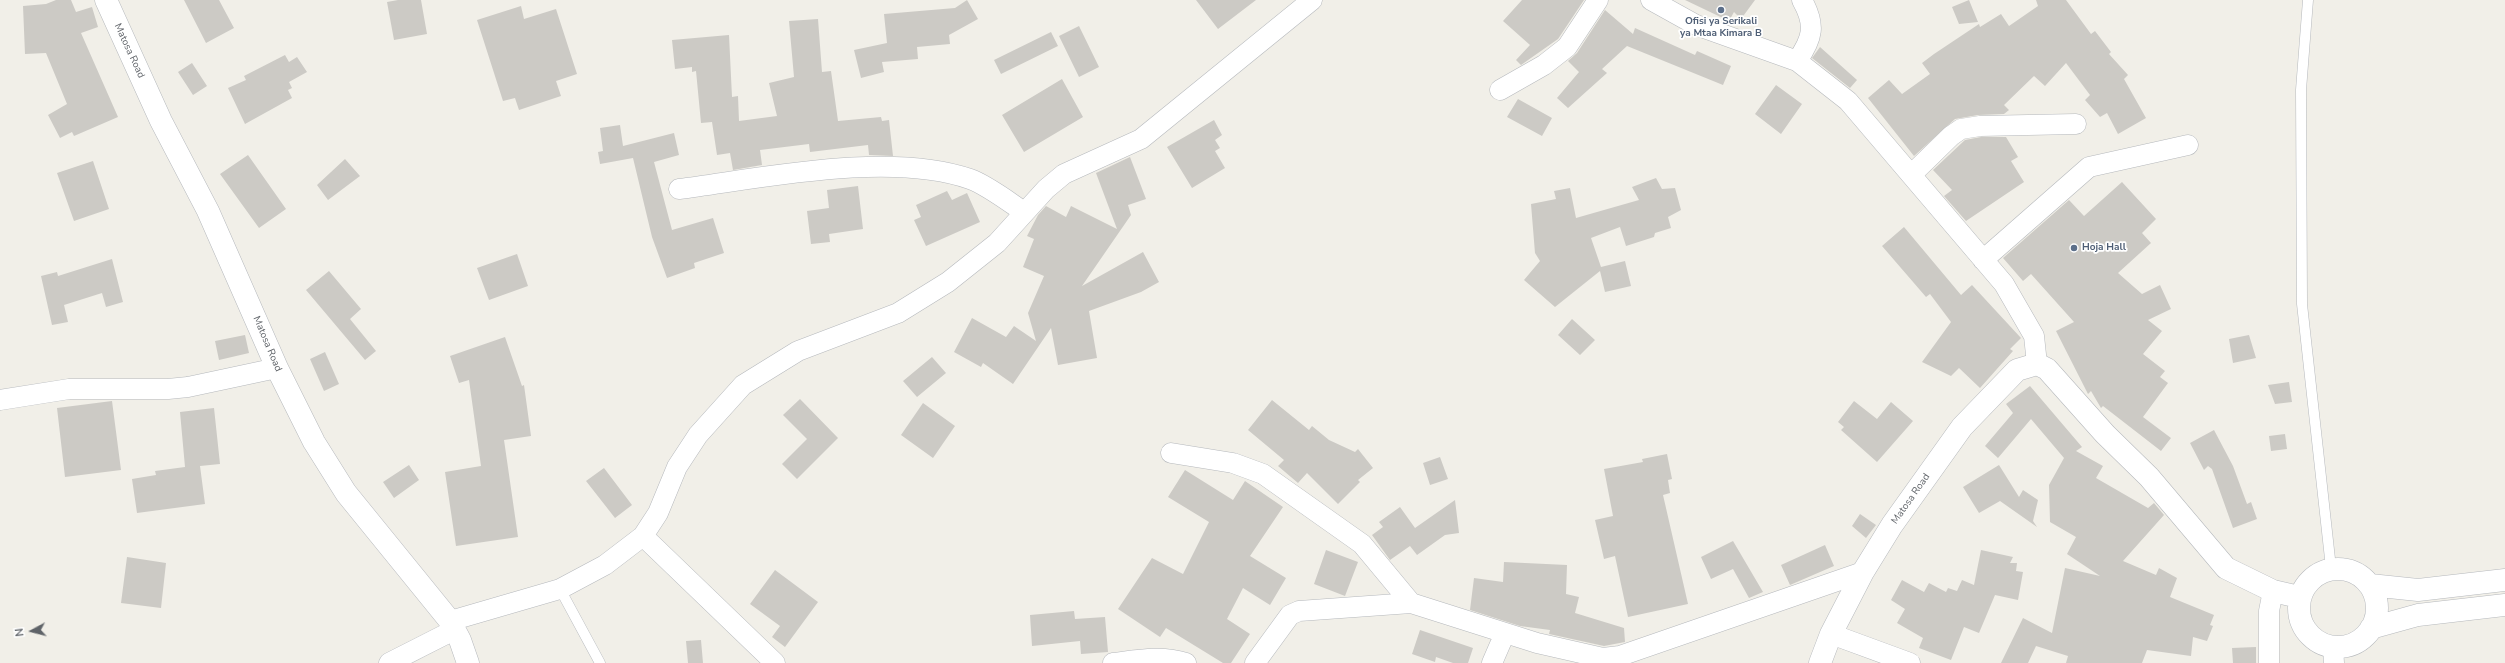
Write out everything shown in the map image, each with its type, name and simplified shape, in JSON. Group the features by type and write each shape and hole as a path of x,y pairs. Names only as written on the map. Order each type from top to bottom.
{"street":[{"name":"Matosa Road","path":"106,0 161,120 235,267 278,368 314,442 346,493 452,626 468,663"},
{"path":"389,663 452,626 560,589 605,565 643,536 658,513 677,467 698,435 743,385 798,351 898,313 948,282 997,243 1046,189 1064,174 1141,139 1312,0"},
{"path":"1500,90 1544,66 1567,48 1598,0"},
{"path":"1651,0 1696,25 1797,61 1848,101 2004,284 2034,336 2037,364 2047,369 2105,434 2149,477 2226,568 2273,591 2299,598"},
{"path":"1797,61 1811,37 1812,23 1802,0"},
{"path":"1911,175 1951,136 1961,129 1980,126 2076,124"},
{"path":"1983,260 2089,167 2188,145"},
{"path":"679,189 833,169 921,168 971,179 1024,212"},
{"name":"Matosa Road","path":"1820,663 1831,634 1863,572 1892,525 1962,427 2017,370 2037,364"},
{"path":"0,400 69,389 188,387 278,368"},
{"path":"1171,453 1233,463 1263,474 1362,544 1411,603"},
{"path":"643,536 775,663"},
{"path":"2331,568 2353,571 2370,585 2377,606 2372,628 2364,637 2334,655 2305,630 2298,609 2299,598 2304,587 2311,578 2320,572 2331,568"},
{"path":"1255,663 1290,615 1299,611 1411,603 1537,643 1603,661 1863,572"},
{"path":"2370,585 2418,590 2505,580"},
{"path":"2269,663 2270,611 2273,591"},
{"path":"2372,628 2418,615 2505,604"},
{"path":"1492,663 1505,633"},
{"path":"1831,634 1910,663"},
{"path":"1113,663 1150,658 1175,659 1186,663"}],"lane":[{"path":"2308,0 2301,90 2302,304 2331,568"},
{"path":"560,589 600,663"}],"building":[{"path":"56,0 71,0 76,12 92,7 98,27 81,33 118,117 74,136 72,132 60,138 48,115 67,104 46,53 25,54 23,6 46,4"},
{"path":"184,0 219,0 234,28 206,43"},
{"path":"398,0 421,0 427,34 394,40 387,2"},
{"path":"967,0 978,19 949,35 950,44 917,47 918,59 882,62 884,72 861,78 854,50 887,43 884,14 955,8"},
{"path":"1196,0 1256,0 1218,29"},
{"path":"1522,0 1584,0 1558,39 1521,65 1516,60 1530,45 1503,21"},
{"name":"Ofisi ya Serikali ya Mtaa Kimara B","path":"1685,0 1755,0 1741,19 1734,12 1729,21"},
{"path":"1969,0 1978,22 1959,24 1952,7"},
{"path":"2036,0 2066,0 2091,34 2095,31 2111,52 2109,54 2128,75 2124,79 2146,118 2118,134 2107,113 2100,117 2085,100 2090,95 2066,63 2045,86 2034,76 2004,105 2009,110 2004,114 1978,115 1955,119 1914,156 1868,98 1889,80 1902,94 1930,74 1922,63 1934,54 1979,24 1980,27 2001,14 2009,26 2038,6"},
{"path":"521,6 524,19 556,9 577,74 556,81 561,96 519,110 515,98 503,101 477,20"},
{"path":"1605,10 1633,34 1635,28 1695,55 1697,51 1731,66 1723,85 1627,46 1602,69 1607,73 1568,108 1557,98 1579,72 1568,61 1577,53"},
{"path":"818,19 822,72 831,71 838,121 881,117 882,121 889,120 893,156 869,155 868,145 810,152 809,144 760,150 762,165 733,170 730,153 717,155 712,122 701,123 696,71 692,72 692,67 675,69 672,40 729,35 732,97 738,96 739,121 777,116 769,83 794,77 789,21"},
{"path":"1079,26 1099,67 1079,77 1059,36"},
{"path":"1051,32 1058,46 1001,74 994,60"},
{"path":"1820,47 1857,80 1850,88 1812,58"},
{"path":"285,55 289,62 297,57 307,72 289,82 292,88 288,90 292,98 245,124 228,88 246,80 244,76"},
{"path":"192,63 207,86 193,95 178,72"},
{"path":"1062,79 1083,117 1024,152 1002,115"},
{"path":"1776,85 1802,104 1781,134 1755,114"},
{"path":"1518,99 1552,118 1542,136 1507,117"},
{"path":"1214,120 1222,135 1215,140 1220,148 1215,151 1225,168 1192,188 1167,147"},
{"path":"620,125 623,146 674,133 679,155 654,162 672,230 713,218 724,253 694,263 695,268 667,278 652,237 633,158 600,164 598,152 603,151 600,128"},
{"path":"1981,137 2006,137 2018,157 2011,161 2024,182 1966,221 1944,196 1952,190 1933,170 1965,140"},
{"path":"248,155 286,209 259,228 220,174"},
{"path":"1130,157 1146,199 1128,205 1131,215 1082,286 1143,252 1159,282 1141,292 1089,311 1097,358 1058,365 1051,328 1013,384 983,363 981,367 954,352 972,318 1006,337 1014,326 1036,341 1028,313 1044,276 1023,267 1034,239 1027,236 1038,215 1046,206 1066,217 1071,206 1117,229 1096,173"},
{"path":"345,159 360,176 328,200 317,185"},
{"path":"93,161 109,209 74,221 57,173"},
{"path":"1656,178 1662,189 1675,188 1681,210 1668,217 1671,228 1655,233 1654,237 1626,246 1620,227 1591,238 1601,267 1625,261 1631,286 1605,292 1600,271 1555,307 1524,280 1540,261 1535,253 1531,204 1556,199 1554,191 1570,188 1576,218 1639,200 1632,187"},
{"path":"2122,182 2156,219 2142,233 2151,243 2118,273 2142,294 2160,285 2171,309 2148,320 2162,331 2143,354 2165,371 2160,377 2168,383 2143,417 2171,438 2161,451 2103,406 2101,408 2091,391 2088,394 2056,331 2074,322 2031,274 2023,281 2003,258 2069,200 2084,216"},
{"path":"858,186 863,229 829,234 830,242 811,244 807,211 829,208 827,190"},
{"path":"947,191 952,200 967,193 980,222 926,246 914,220 921,217 916,205"},
{"path":"1904,227 1961,295 1972,285 2021,338 2010,349 2013,351 1980,388 1959,368 1951,376 1922,362 1951,322 1930,294 1926,297 1882,246"},
{"path":"517,254 528,286 489,300 477,268"},
{"path":"112,259 123,302 106,307 102,293 64,305 68,322 52,325 41,276 57,272 58,276"},
{"path":"329,271 361,309 350,319 376,351 365,360 306,290"},
{"path":"1572,319 1595,340 1580,355 1558,335"},
{"path":"245,335 249,353 219,360 215,341"},
{"path":"2249,335 2256,358 2233,363 2229,339"},
{"path":"505,337 522,386 524,385 531,436 504,440 518,537 456,546 445,472 481,466 469,380 459,383 450,356"},
{"path":"325,352 339,384 324,391 310,359"},
{"path":"932,357 946,373 917,397 903,381"},
{"path":"2289,382 2292,402 2275,404 2268,385"},
{"path":"2030,386 2082,447 2076,451 2103,466 2096,478 2148,508 2154,503 2164,515 2123,561 2156,575 2159,568 2177,578 2170,597 2214,615 2210,625 2213,626 2207,641 2193,637 2191,656 2147,650 2142,663 2066,663 2068,656 2036,646 2028,663 2001,663 2023,618 2052,633 2065,568 2100,576 2067,554 2076,537 2050,522 2049,485 2064,458 2031,419 1998,458 1985,446 2013,413 2006,404"},
{"path":"800,399 838,438 797,479 782,464 807,439 783,415"},
{"path":"1272,400 1309,430 1312,426 1329,440 1355,452 1358,449 1373,468 1358,480 1360,482 1338,504 1307,473 1298,483 1278,466 1284,460 1248,430"},
{"path":"112,401 121,470 65,477 57,408"},
{"path":"1854,401 1877,419 1891,402 1913,421 1877,462 1841,430 1844,427 1838,422"},
{"path":"923,403 955,426 933,458 901,435"},
{"path":"214,408 220,464 200,466 205,504 137,513 132,479 156,475 155,471 185,467 180,412"},
{"path":"2214,430 2233,466 2247,504 2251,502 2257,519 2233,528 2212,469 2208,466 2204,470 2190,443"},
{"path":"2285,434 2287,449 2271,451 2269,436"},
{"path":"1667,454 1672,479 1668,480 1670,493 1663,495 1688,604 1628,617 1615,556 1604,559 1595,520 1613,516 1604,469 1643,462 1642,459"},
{"path":"1440,457 1448,479 1430,485 1423,463"},
{"path":"409,465 419,480 394,498 383,482"},
{"path":"1999,465 2019,497 2023,490 2038,500 2033,521 2037,527 2000,501 1979,513 1963,487"},
{"path":"604,468 632,505 615,518 586,481"},
{"path":"1185,470 1233,500 1245,481 1283,507 1250,556 1286,578 1270,605 1243,588 1227,619 1250,634 1231,663 1223,663 1166,628 1160,637 1118,609 1152,558 1183,574 1209,522 1168,497"},
{"path":"1455,500 1459,533 1445,535 1417,555 1410,546 1390,560 1372,535 1383,527 1379,522 1400,507 1415,528"},
{"path":"1860,514 1876,525 1866,538 1852,526"},
{"path":"1733,541 1763,592 1749,598 1733,569 1711,579 1701,557"},
{"path":"1825,545 1834,566 1790,585 1781,565"},
{"path":"1326,550 1358,562 1345,596 1314,584"},
{"path":"1981,550 2013,557 2010,563 2017,563 2016,571 2023,572 2018,600 1995,595 1979,633 1964,627 1951,660 1919,648 1923,638 1897,623 1905,609 1891,600 1902,580 1924,592 1929,583 1946,592 1948,588 1957,591 1962,580 1974,585"},
{"path":"127,557 166,563 161,608 121,603"},
{"path":"1504,562 1567,565 1566,594 1579,597 1575,613 1624,628 1625,642 1604,646 1549,634 1550,630 1520,626 1470,610 1474,578 1503,582"},
{"path":"775,570 818,602 785,647 772,637 780,626 750,604"},
{"path":"1074,611 1075,619 1105,617 1108,652 1081,654 1080,641 1032,646 1030,615"},
{"path":"1420,630 1473,648 1468,663 1453,663 1436,657 1435,662 1412,654"},
{"path":"701,640 703,663 688,663 686,641"},
{"path":"2256,647 2256,663 2233,663 2232,648"}],"place":[{"name":"Ofisi ya Serikali ya Mtaa Kimara B","path":"1721,10"},
{"name":"Hoja Hall","path":"2074,248"}]}
